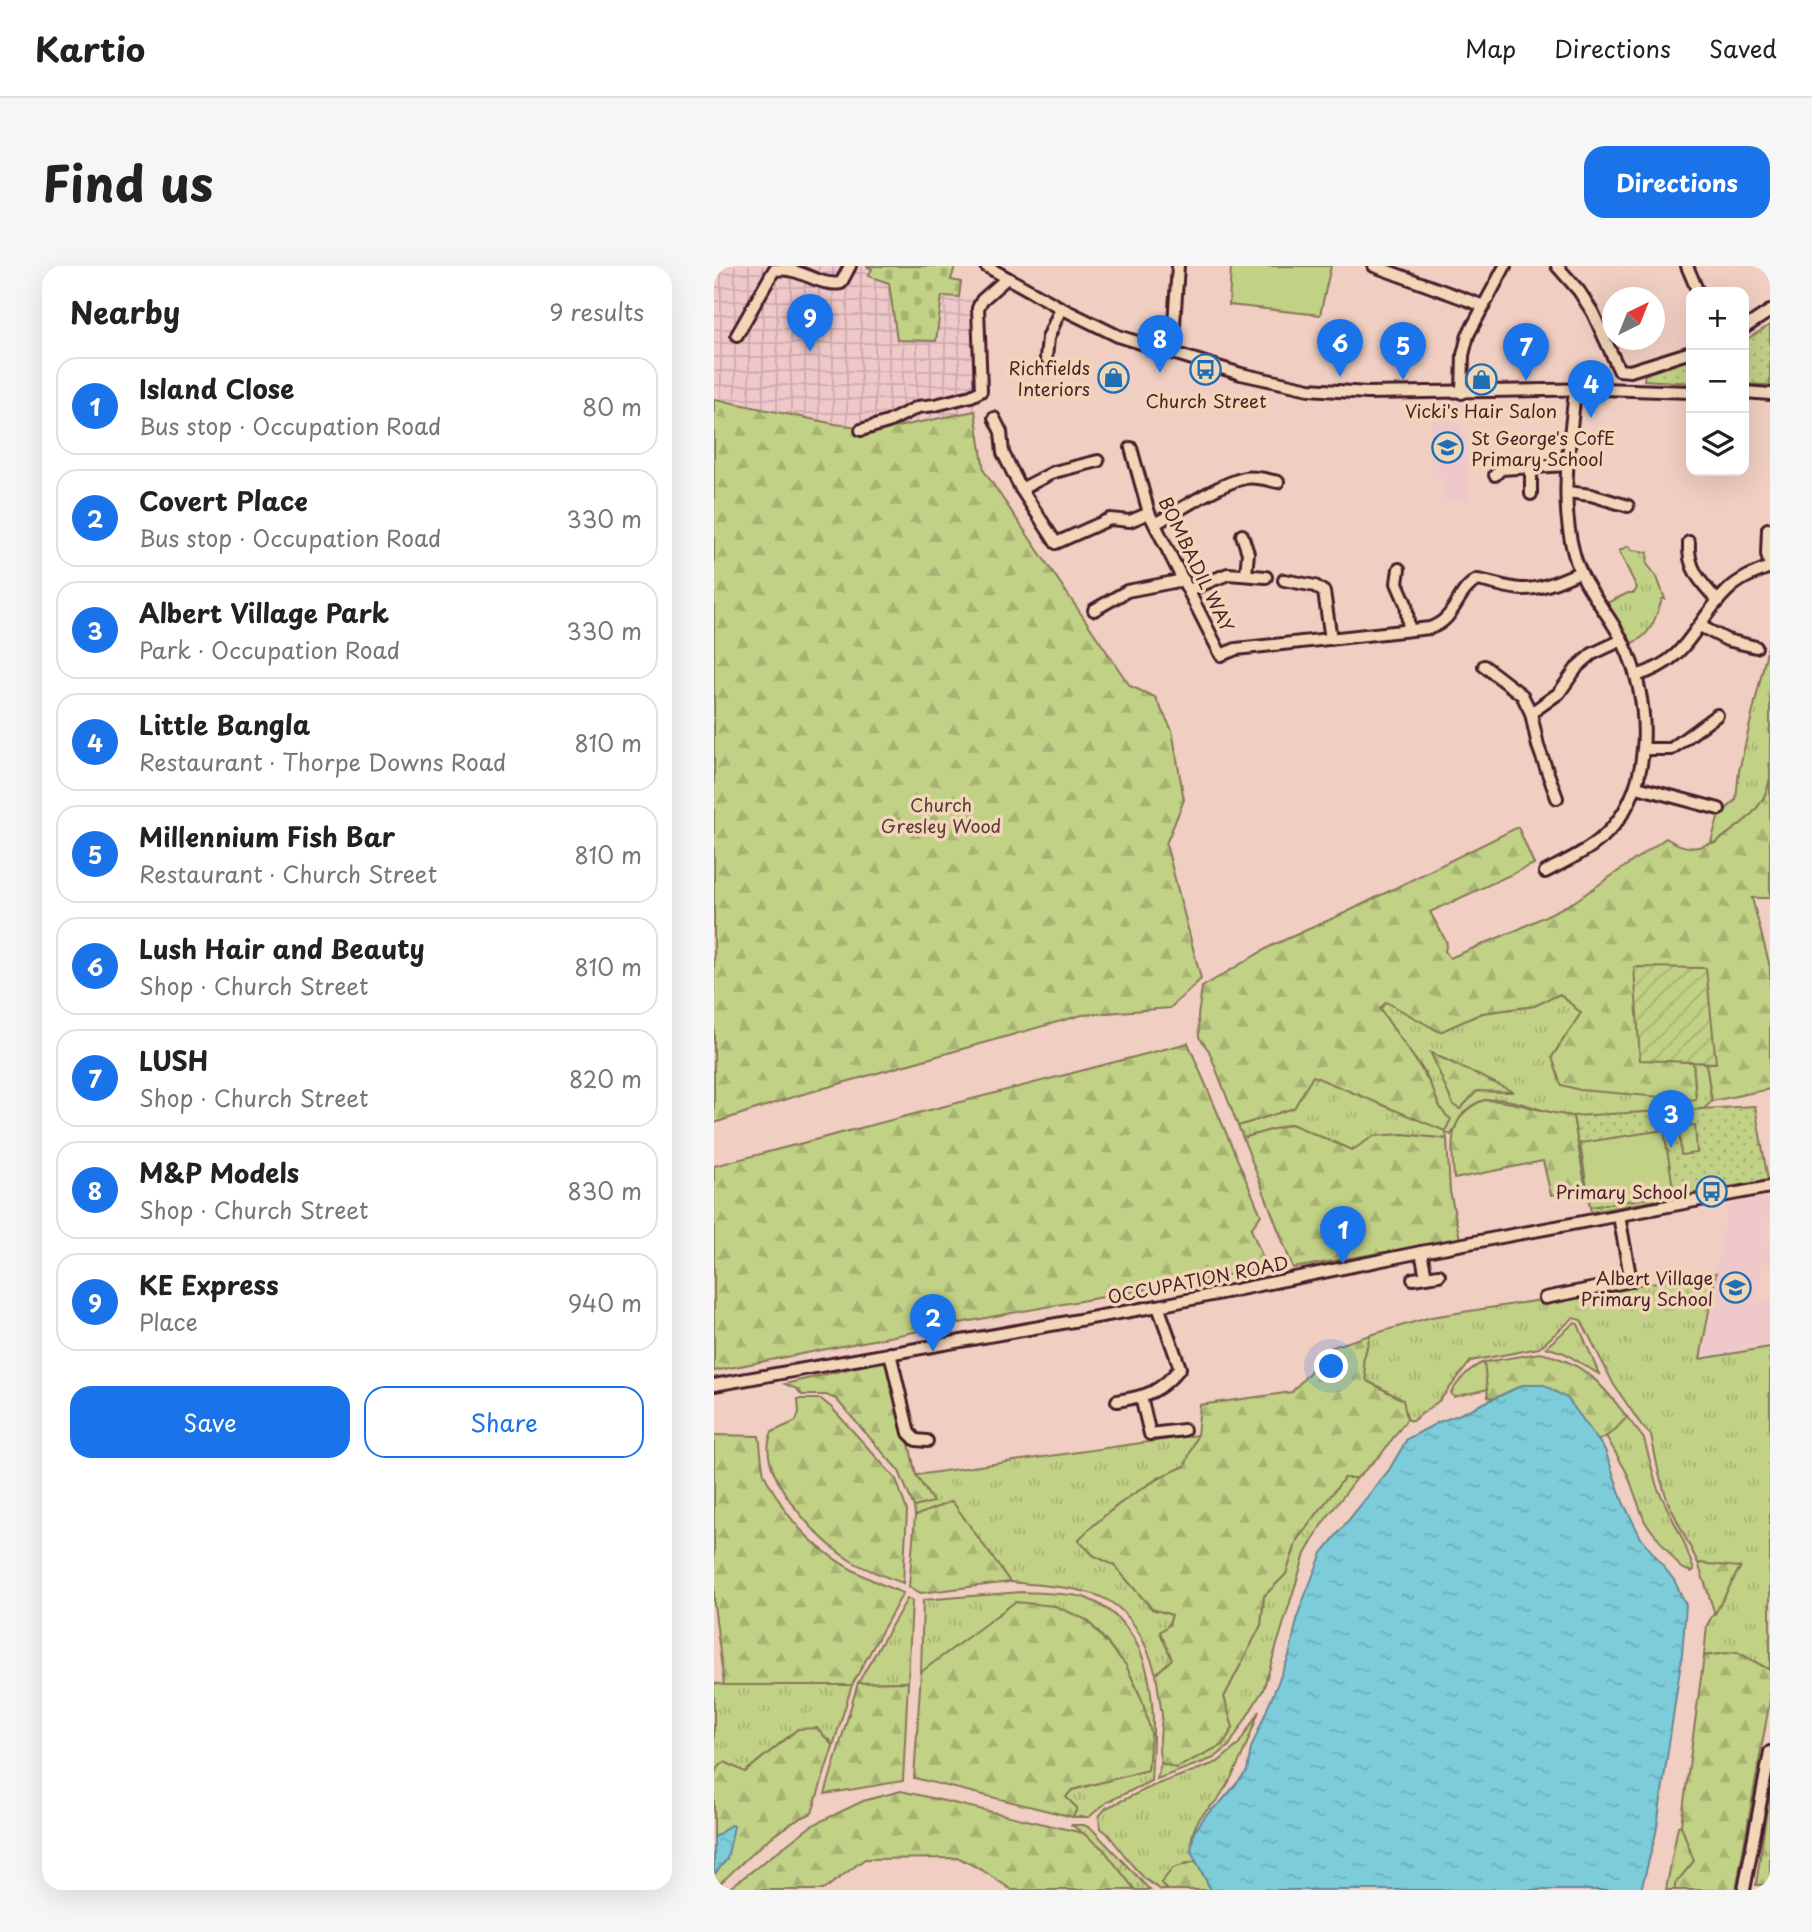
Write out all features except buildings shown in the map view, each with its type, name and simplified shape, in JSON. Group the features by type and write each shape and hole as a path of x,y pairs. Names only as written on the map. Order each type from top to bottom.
{"street":[{"path":"737,335 774,270 788,267 832,285 841,283 850,266"},
{"path":"986,266 1118,336 1241,374 1308,389 1367,393 1575,390 1686,392"},
{"path":"1172,353 1178,266"},
{"path":"1374,266 1484,306"},
{"path":"1462,393 1465,344 1505,266"},
{"path":"1557,266 1579,290 1593,313 1619,370 1630,371 1686,354"},
{"path":"1687,266 1696,287"},
{"path":"861,430 888,422 918,407 981,391 978,308 982,300 1007,278"},
{"path":"1046,358 1048,338 1061,308"},
{"path":"1749,325 1770,312"},
{"path":"1545,872 1559,871 1603,838 1627,808 1637,787 1643,749 1636,676 1622,640 1580,572 1572,544 1567,492 1575,390"},
{"path":"1749,393 1770,394"},
{"path":"994,418 1001,432 1003,453 1021,489 1056,543 1110,519 1130,521 1149,513"},
{"name":"BOMBADIL WAY","path":"1131,448 1149,513 1222,655 1236,649 1331,639"},
{"path":"1021,489 1054,472 1098,461"},
{"path":"1495,475 1501,469 1568,465"},
{"path":"1531,469 1531,494"},
{"path":"1155,524 1245,478 1279,482"},
{"path":"1567,492 1591,495 1628,506"},
{"path":"1636,676 1653,671 1677,656 1718,601 1735,583 1770,567 1768,529"},
{"path":"1242,536 1248,553 1247,574"},
{"path":"1689,542 1688,552 1693,569 1700,582 1718,601"},
{"path":"1399,569 1397,583 1406,604 1409,630"},
{"path":"1283,580 1315,586 1324,592 1331,639 1441,624 1452,612 1469,584 1476,580 1517,589 1530,589 1580,572"},
{"path":"1094,610 1127,591 1187,585 1228,574 1266,577"},
{"path":"1700,626 1727,640 1756,647"},
{"path":"1531,713 1559,692 1578,666 1592,654 1622,640"},
{"path":"1484,666 1493,679 1522,695 1552,768 1557,798"},
{"path":"1643,749 1671,749 1717,715"},
{"path":"1637,787 1693,808 1719,809"},
{"name":"OCCUPATION ROAD","path":"714,1385 1158,1306 1421,1252 1770,1187"},
{"path":"1545,1298 1637,1280 1619,1216"},
{"path":"1421,1252 1426,1277"},
{"path":"1413,1279 1439,1275"},
{"path":"1117,1401 1141,1397 1166,1385 1180,1368 1158,1306"},
{"path":"890,1353 909,1433 916,1440 928,1441"},
{"path":"1141,1397 1150,1434 1184,1430"},
{"path":"1744,1890 1770,1752"}],"shaded area":[{"path":"714,266 866,266 872,269 869,276 889,283 898,340 942,296 973,299 975,411 882,430 835,424 714,399"},
{"name":"St George's CofE Primary School","path":"1459,396 1460,421 1469,472 1469,500 1444,501 1445,479 1431,478 1432,397"},
{"name":"Albert Village Primary School","path":"1770,1197 1767,1234 1770,1264 1763,1264 1756,1302 1770,1301 1770,1347 1700,1360 1728,1204"}],"green space":[{"path":"866,266 955,266 951,280 961,282 959,297 942,296 936,341 897,340 889,283 868,276 872,269"},
{"path":"1231,266 1331,266 1320,315 1229,305"},
{"path":"1770,325 1770,385 1749,384 1749,338"},
{"path":"1686,361 1686,383 1644,380 1645,374"},
{"name":"Church Gresley Wood","path":"714,399 835,424 882,430 975,411 984,471 1130,686 1155,697 1172,730 1184,800 1166,844 1201,979 1170,1008 1082,1015 793,1097 714,1123"},
{"path":"1628,546 1632,550 1648,552 1647,564 1657,577 1665,599 1662,599 1648,631 1632,643 1607,603 1634,593 1637,588 1619,551"},
{"path":"1770,638 1770,779 1767,790 1750,816 1715,843 1711,842 1718,818 1736,799 1739,771"},
{"path":"1770,779 1770,898 1752,898 1770,967 1770,1089 1712,1101 1706,1063 1716,1063 1640,1059 1693,1062 1696,1100 1580,1090 1561,1085 1552,1057 1581,1013 1560,994 1534,1006 1482,1013 1440,1032 1386,1002 1380,1009 1422,1070 1442,1111 1451,1119 1445,1131 1313,1076 1294,1108 1238,1126 1209,1051 1199,1037 1198,1016 1202,987 1271,946 1347,912 1518,827 1534,864 1430,912 1447,943 1445,951 1450,958 1574,902 1666,838 1690,847 1715,843 1757,809"},
{"path":"1634,967 1706,968 1716,1063 1640,1060"},
{"path":"1560,994 1581,1013 1552,1057 1696,1099 1693,1062 1706,1063 1712,1101 1704,1109 1574,1116 1494,1099 1472,1106 1463,1114 1451,1135 1446,1132 1447,1139 1402,1134 1352,1150 1291,1124 1243,1138 1238,1126 1294,1108 1312,1075 1443,1115 1425,1072 1380,1008 1386,1001 1440,1032 1482,1013 1534,1006","holes":["1431,1053 1512,1092 1477,1091 1460,1109"]},
{"path":"1188,1043 1261,1215 1251,1229 1267,1268 1006,1314 714,1371 714,1166"},
{"path":"1431,1053 1514,1092 1477,1091 1460,1109 1453,1105"},
{"path":"1484,1100 1507,1102 1573,1116 1586,1190 1551,1195 1543,1161 1454,1179 1452,1154 1457,1123 1472,1106"},
{"path":"1755,1106 1768,1180 1591,1212 1573,1116"},
{"path":"1291,1124 1352,1150 1374,1136 1402,1134 1447,1139 1450,1191 1460,1239 1293,1268 1243,1138"},
{"path":"1695,1125 1697,1153 1681,1155 1679,1126"},
{"path":"1664,1130 1674,1194 1590,1207 1580,1143"},
{"path":"1716,1273 1700,1359 1770,1347 1770,1670 1737,1652 1704,1656 1707,1625 1740,1568 1698,1563 1668,1502 1651,1435 1614,1385 1581,1320 1573,1318 1539,1348 1471,1361 1440,1400 1412,1421 1407,1419 1402,1405 1393,1395 1367,1381 1363,1362 1370,1335 1431,1317"},
{"path":"1574,1323 1578,1324 1599,1374 1564,1353 1546,1347"},
{"path":"1370,1335 1363,1362 1367,1381 1403,1400 1407,1419 1382,1453 1357,1478 1344,1478 1297,1540 1286,1574 1264,1596 1261,1625 1224,1697 1233,1728 1222,1745 1176,1768 1161,1763 1159,1751 1162,1715 1156,1674 1172,1659 1160,1632 1169,1625 1172,1615 1152,1609 1114,1565 1093,1555 1078,1540 1128,1498 1185,1466 1197,1435 1200,1405 1292,1392 1332,1347"},
{"path":"1540,1353 1580,1368 1600,1384 1627,1417 1613,1432 1598,1441 1583,1421 1523,1385 1493,1399 1488,1397 1484,1362"},
{"path":"890,1359 916,1475 933,1502 914,1507 899,1471 836,1399 826,1395 802,1395 797,1389 785,1384"},
{"path":"1484,1362 1488,1389 1454,1397 1451,1393 1461,1379"},
{"path":"798,1399 821,1399 896,1479 907,1511 903,1583 861,1566 835,1549 805,1520 780,1484 769,1448 772,1432 796,1421 799,1412"},
{"path":"1627,1417 1644,1439 1657,1487 1683,1540 1694,1570 1691,1572 1681,1568 1645,1522 1627,1473 1606,1436"},
{"path":"714,1435 759,1436 765,1476 788,1515 801,1530 831,1557 866,1577 903,1593 852,1685 724,1685 714,1604"},
{"path":"1197,1435 1185,1467 1160,1477 1114,1508 1093,1555 1114,1565 1152,1609 1172,1614 1169,1625 1160,1632 1172,1659 1156,1674 1133,1623 1119,1608 1103,1598 1085,1592 1010,1582 952,1502 915,1516 914,1507 932,1501 916,1475"},
{"path":"1344,1478 1357,1478 1322,1524 1305,1554 1263,1690 1229,1746 1214,1758 1157,1779 1161,1763 1176,1768 1222,1745 1233,1728 1224,1697 1261,1625 1264,1596 1286,1574 1297,1540"},
{"path":"952,1501 1010,1582 921,1593 909,1587 915,1516"},
{"path":"1698,1563 1740,1567 1715,1614"},
{"path":"1021,1592 1086,1598 1110,1612 1128,1630 1141,1652 1152,1702 1151,1781 1107,1802 1089,1817 1073,1817 1077,1808 1065,1797 1072,1790 1148,1770 1149,1747 1148,1725 1137,1688 1116,1653 1087,1620 921,1672 923,1600"},
{"path":"907,1599 912,1600 908,1682 858,1683"},
{"path":"1015,1602 1055,1606 1087,1620 1126,1665 1142,1700 1151,1733 1148,1770 1072,1790 1066,1797 1077,1808 1073,1817 914,1778 921,1672"},
{"path":"1737,1652 1770,1670 1770,1700 1736,1890 1675,1890 1675,1884 1694,1861 1681,1825 1704,1656"},
{"path":"908,1682 903,1781 825,1794 858,1683"},
{"path":"714,1683 852,1685 833,1746 830,1740 798,1729 745,1772 714,1776"},
{"path":"1259,1711 1232,1776 1217,1800 1196,1825 1192,1843 1196,1861 1184,1864 1161,1883 1168,1890 1161,1890 1145,1879 1100,1828 1099,1816 1106,1808 1155,1785 1218,1762 1238,1745"},
{"path":"817,1728 833,1746 812,1813 772,1837 714,1889 714,1776 717,1768 725,1762 745,1772 798,1729"},
{"path":"1770,1788 1770,1889 1769,1885 1756,1885"},
{"path":"901,1791 1083,1833 1103,1849 1135,1890 1012,1890 959,1858 865,1859 823,1890 727,1890 811,1826 863,1801"},
{"path":"1072,1825 1084,1825 1092,1829 1150,1890 1135,1890 1103,1849"},
{"path":"1681,1825 1694,1861 1675,1884 1675,1890 1666,1890 1678,1826"},
{"path":"1196,1861 1211,1890 1168,1890 1161,1883 1173,1868"}],"water":[{"path":"1523,1385 1544,1385 1568,1399 1605,1450 1623,1502 1641,1538 1674,1580 1686,1605 1682,1655 1656,1833 1641,1890 1211,1890 1191,1851 1194,1832 1247,1771 1251,1748 1289,1656 1299,1611 1322,1553 1389,1470 1407,1439"},
{"path":"730,1825 734,1826 727,1859 714,1875 714,1838"}],"place":[{"name":"KE Express","path":"810,352"},
{"name":"Church Street","path":"1206,370"},
{"name":"M&P Models","path":"1160,373"},
{"name":"Richfields Interiors","path":"1113,377"},
{"name":"Lush Hair and Beauty","path":"1340,377"},
{"name":"Millennium Fish Bar","path":"1403,380"},
{"name":"Vicki's Hair Salon","path":"1481,380"},
{"name":"LUSH","path":"1526,381"},
{"name":"Little Bangla","path":"1591,418"},
{"name":"St George's CofE Primary School","path":"1448,447"},
{"name":"Albert Village Park","path":"1671,1148"},
{"name":"Primary School","path":"1711,1191"},
{"name":"Island Close","path":"1343,1264"},
{"name":"Albert Village Primary School","path":"1736,1287"},
{"name":"Covert Place","path":"933,1352"}]}
